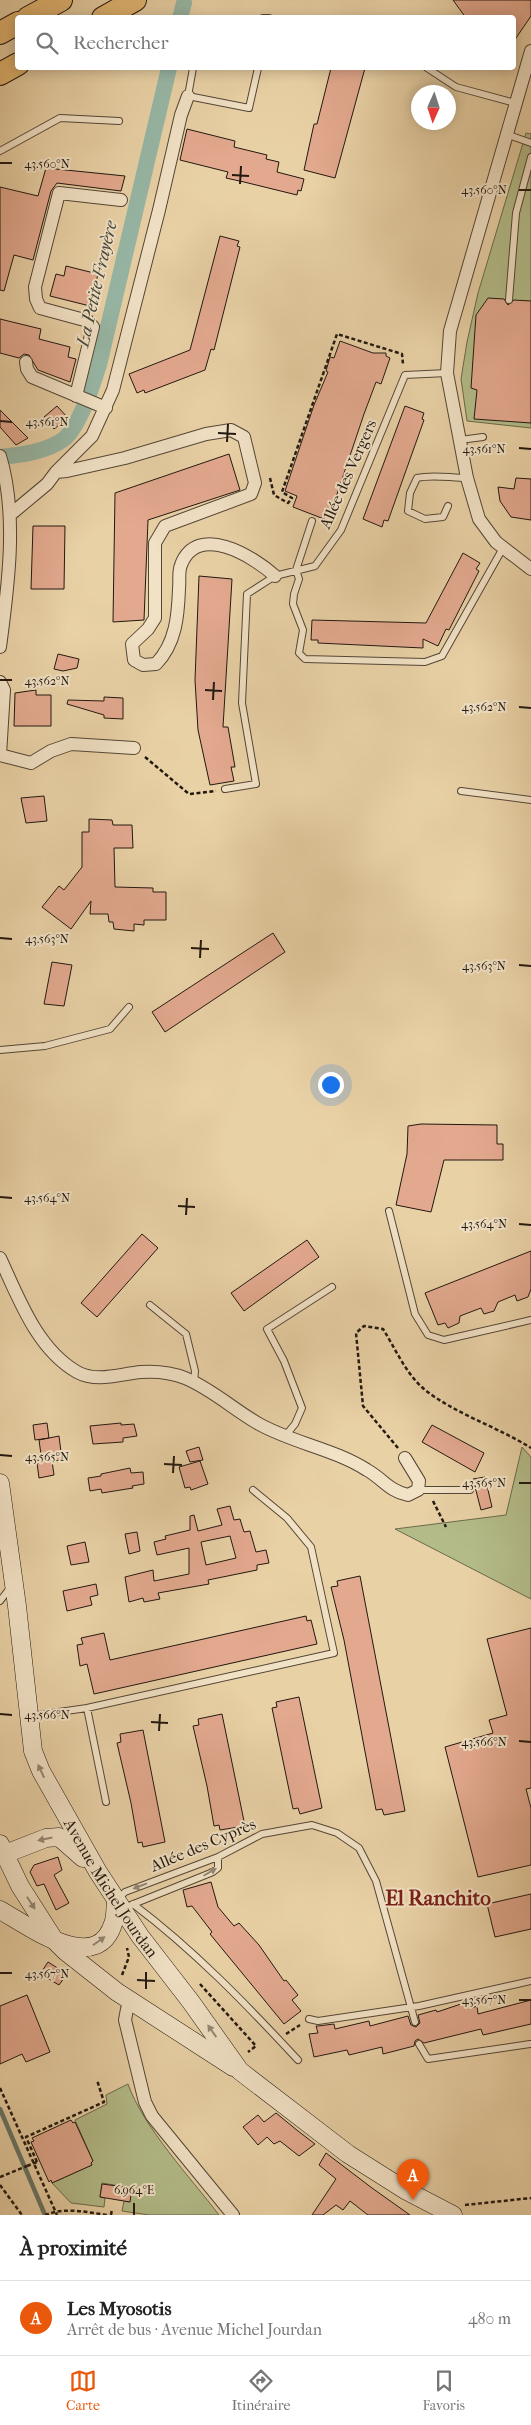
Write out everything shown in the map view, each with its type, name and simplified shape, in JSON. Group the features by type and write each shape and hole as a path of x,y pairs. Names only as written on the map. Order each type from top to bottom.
{"highway":[{"path":"33,15 60,0"},
{"path":"108,15 135,0"},
{"path":"0,33 15,25"},
{"path":"0,74 15,66"}],"main road":[{"name":"Avenue Michel Jourdan","path":"1,1492 14,1581 33,1751 41,1771 98,1872 242,2063 348,2154 405,2190 455,2211"},
{"path":"98,1872 66,1841 59,1837 46,1838 1,1851 20,1886 55,1941 131,2002 242,2063"},
{"path":"0,1910 55,1941 70,1947 84,1949 97,1945 107,1935 124,1904"},
{"name":"Avenue Michel Jourdan","path":"405,2190 427,2215"}],"street":[{"path":"531,51 450,331 447,373 467,478 480,519 504,548 531,569"},
{"path":"11,514 47,484 56,472 92,436 159,210 181,115 188,96"},
{"path":"77,396 92,328 88,321 40,308 36,299 35,287 59,193 121,200"},
{"path":"26,362 27,369 32,377 101,405"},
{"path":"56,472 67,472 125,458 206,434 231,430 244,437 256,483 251,494 165,526 155,543 155,618 148,629 132,644 134,660 144,665 156,664 165,654 178,621 180,567 186,556 197,547 214,544 226,546 265,567 275,576"},
{"path":"0,456 6,475 11,514 5,608 0,647"},
{"path":"0,682 4,690 0,755 31,763 51,751 71,744 134,748"},
{"path":"0,1258 23,1308 51,1353 79,1373 106,1378 141,1372 170,1372 194,1382 260,1425 333,1453 368,1470 395,1492 408,1496 423,1490 405,1458"},
{"path":"131,2002 127,2009 125,2020 146,2102 152,2116 233,2215"}],"lane":[{"path":"193,70 188,96 249,108 258,70"},
{"path":"430,70 456,87 515,104"},
{"path":"0,151 60,118 119,122"},
{"path":"506,134 531,143"},
{"path":"509,300 516,213 531,157"},
{"name":"Allée des Vergers","path":"225,789 256,784 242,703 247,594 275,576 315,566 341,530 405,375 447,373"},
{"path":"460,440 483,437"},
{"path":"448,506 443,516 425,519 408,511 410,493 417,478 430,474 442,478 467,478"},
{"path":"312,521 296,570 299,579 293,604 303,630 300,653 305,659 425,662 442,656 504,548"},
{"path":"461,791 531,800"},
{"path":"0,1050 45,1046 110,1029 129,1007"},
{"path":"389,1210 415,1314 428,1335 444,1340 531,1320"},
{"path":"286,1435 295,1424 302,1408 284,1361 267,1329 332,1287"},
{"path":"150,1305 186,1334 195,1371 194,1382"},
{"path":"29,1716 87,1708 334,1653 311,1547 287,1518 253,1490"},
{"path":"423,1490 470,1490"},
{"path":"0,1601 14,1581"},
{"path":"87,1708 106,1802"},
{"name":"Allée des Cyprès","path":"124,1904 124,1892 218,1857 262,1834 312,1825 337,1833 359,1848 376,1881 399,1972 412,2007"},
{"path":"124,1904 213,1872 218,1868 218,1857"},
{"path":"124,1904 180,1941 240,1997 298,2060"},
{"path":"310,2019 318,2021 412,2007 531,1981"},
{"path":"412,2007 415,2022"},
{"path":"420,2044 428,2060 530,2044"}],"path":[{"path":"288,504 292,498 282,492 337,334 402,354"},
{"path":"134,748 189,794 225,789"},
{"path":"405,1458 363,1406 356,1334 364,1326 383,1329 408,1370 423,1389 467,1415 512,1436 531,1448"},
{"path":"423,1490 446,1527"},
{"path":"113,1989 124,1973 129,1958 125,1943"},
{"path":"199,1984 256,2046 242,2063"},
{"path":"279,2039 310,2019"},
{"path":"0,2177 37,2162 26,2137 104,2102 97,2080"},
{"path":"0,2088 57,2215"},
{"path":"0,2185 22,2215"},
{"path":"455,2211 531,2198"},
{"path":"111,2215 112,2209"},
{"path":"45,2215 55,2211 72,2210 107,2215"}],"green space":[{"path":"526,133 531,134 531,428 467,421 461,379 478,293"},
{"path":"522,1447 531,1457 531,1599 395,1529 506,1515"},
{"path":"128,2084 135,2100 156,2135 219,2215 149,2215 122,2211 124,2201 129,2202 132,2188 102,2183 100,2197 105,2198 104,2207 71,2203 52,2183 92,2165 93,2161 75,2120 107,2104 106,2095"}],"building":[{"path":"453,0 531,0 531,16 516,38 516,15 464,15"},
{"path":"330,70 364,70 335,178 304,170 314,124 317,124"},
{"path":"187,129 235,141 234,147 267,155 266,159 279,162 277,172 304,179 301,191 298,190 297,195 226,178 228,172 180,160"},
{"path":"46,168 125,176 121,191 57,183 51,191 33,260 14,255 4,291 0,290 0,187 38,196"},
{"path":"220,236 239,241 237,246 240,247 214,350 211,349 205,370 145,393 144,390 137,393 129,374 190,350"},
{"path":"66,266 98,274 90,306 50,296 56,274 64,276"},
{"path":"488,298 504,299 508,305 514,300 531,301 531,423 474,419 477,390 471,388 476,315"},
{"path":"0,319 41,329 39,339 70,347 68,357 76,359 70,382 38,370 29,355 24,354 19,358 0,353"},
{"path":"340,341 373,353 386,353 386,356 390,358 381,384 376,382 364,414 335,500 338,501 333,518 326,516 324,519 293,507 297,496 285,491 314,405 328,372 326,371 330,357 334,358"},
{"path":"57,406 68,418 54,429 44,417"},
{"path":"405,406 424,413 422,419 424,420 388,521 384,520 382,527 363,519"},
{"path":"0,410 28,438 16,445 0,427"},
{"path":"229,454 240,490 148,520 144,620 113,622 115,493"},
{"path":"516,478 531,479 531,520 511,517 500,501 498,487 514,489"},
{"path":"33,526 65,526 64,589 31,589"},
{"path":"463,553 480,563 476,569 479,571 449,630 446,629 438,646 423,639 423,648 318,643 318,640 311,640 312,620 426,623"},
{"path":"199,576 232,579 223,727 228,727 235,767 231,767 234,781 210,785 198,730 195,680"},
{"path":"58,654 79,659 77,668 63,671 54,669"},
{"path":"36,690 36,695 51,695 51,726 14,726 15,693"},
{"path":"104,697 123,698 123,719 104,718 104,715 67,704 68,700 104,701"},
{"path":"44,796 47,821 26,823 21,798"},
{"path":"89,819 112,820 113,825 132,825 133,848 114,848 115,887 153,888 153,892 166,892 166,920 144,920 144,925 134,924 134,931 114,929 113,922 109,922 108,914 90,914 91,901 71,929 42,907 59,886 64,890 82,867 82,832 89,832"},
{"path":"273,933 285,952 165,1032 152,1012"},
{"path":"52,962 72,965 64,1006 44,1004"},
{"path":"421,1124 497,1125 497,1144 503,1144 503,1160 444,1160 431,1212 396,1205 407,1154 408,1126"},
{"path":"142,1234 158,1248 97,1317 81,1303"},
{"path":"307,1240 319,1257 244,1311 231,1293"},
{"path":"531,1251 531,1289 528,1297 517,1301 515,1295 498,1302 494,1311 484,1314 481,1308 460,1316 459,1323 448,1328 445,1323 438,1325 425,1293"},
{"path":"47,1423 49,1438 35,1440 33,1425"},
{"path":"121,1423 121,1425 134,1424 137,1436 123,1438 123,1442 93,1444 90,1426"},
{"path":"432,1425 484,1453 475,1472 422,1442"},
{"path":"59,1436 62,1460 52,1461 54,1475 39,1478 37,1463 42,1462 39,1440"},
{"path":"199,1447 203,1460 190,1462 186,1451"},
{"path":"200,1461 208,1484 191,1490 190,1487 185,1488 179,1467"},
{"path":"130,1468 131,1473 143,1472 144,1484 132,1486 133,1488 102,1493 101,1489 90,1491 88,1478"},
{"path":"485,1477 492,1507 481,1510 473,1479"},
{"path":"230,1506 234,1520 240,1519 244,1532 250,1531 256,1552 266,1550 269,1563 257,1565 257,1570 208,1580 209,1584 158,1593 160,1599 144,1602 143,1598 129,1602 125,1577 153,1570 154,1581 189,1574 189,1548 157,1555 154,1542 166,1539 165,1536 190,1530 190,1516 194,1515 198,1531 222,1525 217,1509","holes":["230,1536 236,1558 206,1565 201,1542"]},
{"path":"137,1532 140,1551 129,1554 125,1534"},
{"path":"85,1542 89,1562 71,1565 67,1546"},
{"path":"360,1576 405,1811 384,1815 382,1809 376,1810 344,1640 331,1587 338,1586 337,1581"},
{"path":"96,1584 98,1595 90,1597 92,1605 67,1611 63,1591"},
{"path":"306,1616 307,1621 311,1620 317,1644 94,1694 87,1664 80,1666 77,1645 83,1644 81,1638 104,1633 110,1660"},
{"path":"531,1628 531,1788 526,1789 531,1808 531,1865 478,1877 445,1747 493,1733 489,1720 507,1715 487,1639"},
{"path":"299,1697 322,1808 300,1814 298,1808 293,1809 272,1708 277,1707 276,1702"},
{"path":"222,1714 245,1826 220,1830 219,1825 214,1826 193,1726 199,1725 198,1719"},
{"path":"143,1730 165,1842 143,1847 142,1842 138,1843 117,1743 121,1742 120,1734"},
{"path":"58,1857 62,1870 54,1875 69,1903 56,1910 44,1884 37,1886 30,1872 34,1865"},
{"path":"211,1882 218,1907 234,1926 239,1923 259,1945 284,1981 286,1980 298,1995 292,2000 301,2011 284,2024 210,1934 212,1932 192,1906 187,1907 183,1890"},
{"path":"531,1894 531,1929 495,1937 487,1904"},
{"path":"48,1962 67,1974 59,1985 40,1974"},
{"path":"27,1995 50,2052 26,2062 22,2054 0,2064 0,2006"},
{"path":"531,2000 531,2024 483,2035 481,2029 424,2043 418,2039 415,2041 414,2046 383,2054 382,2047 349,2055 347,2050 314,2057 309,2034 318,2033 316,2026 334,2024 335,2029 369,2021 370,2026 408,2016 411,2025 416,2027 420,2023 418,2015 436,2010 437,2012 470,2001 472,2008 477,2006 478,2014"},
{"path":"276,2113 315,2144 299,2156 280,2141 274,2144 267,2137 258,2145 243,2127 258,2115 264,2122"},
{"path":"71,2120 73,2123 75,2122 93,2161 92,2165 52,2183 51,2180 49,2182 31,2142 34,2141 32,2138"},
{"path":"326,2153 410,2215 368,2215 350,2201 343,2210 336,2205 323,2215 312,2215 336,2179 319,2165"},
{"path":"102,2184 132,2188 130,2202 100,2197"}],"waterway":[{"name":"La Petite Frayère","path":"181,15 184,3"},
{"name":"La Petite Frayère","path":"0,457 33,452 57,443 70,433 81,415 99,365 169,70"},
{"name":"La Petite Frayère","path":"0,2109 45,2215"}],"place":[{"name":"Les Myosotis","path":"413,2200"}],"district":[{"name":"El Ranchito","path":"438,1898"}]}
